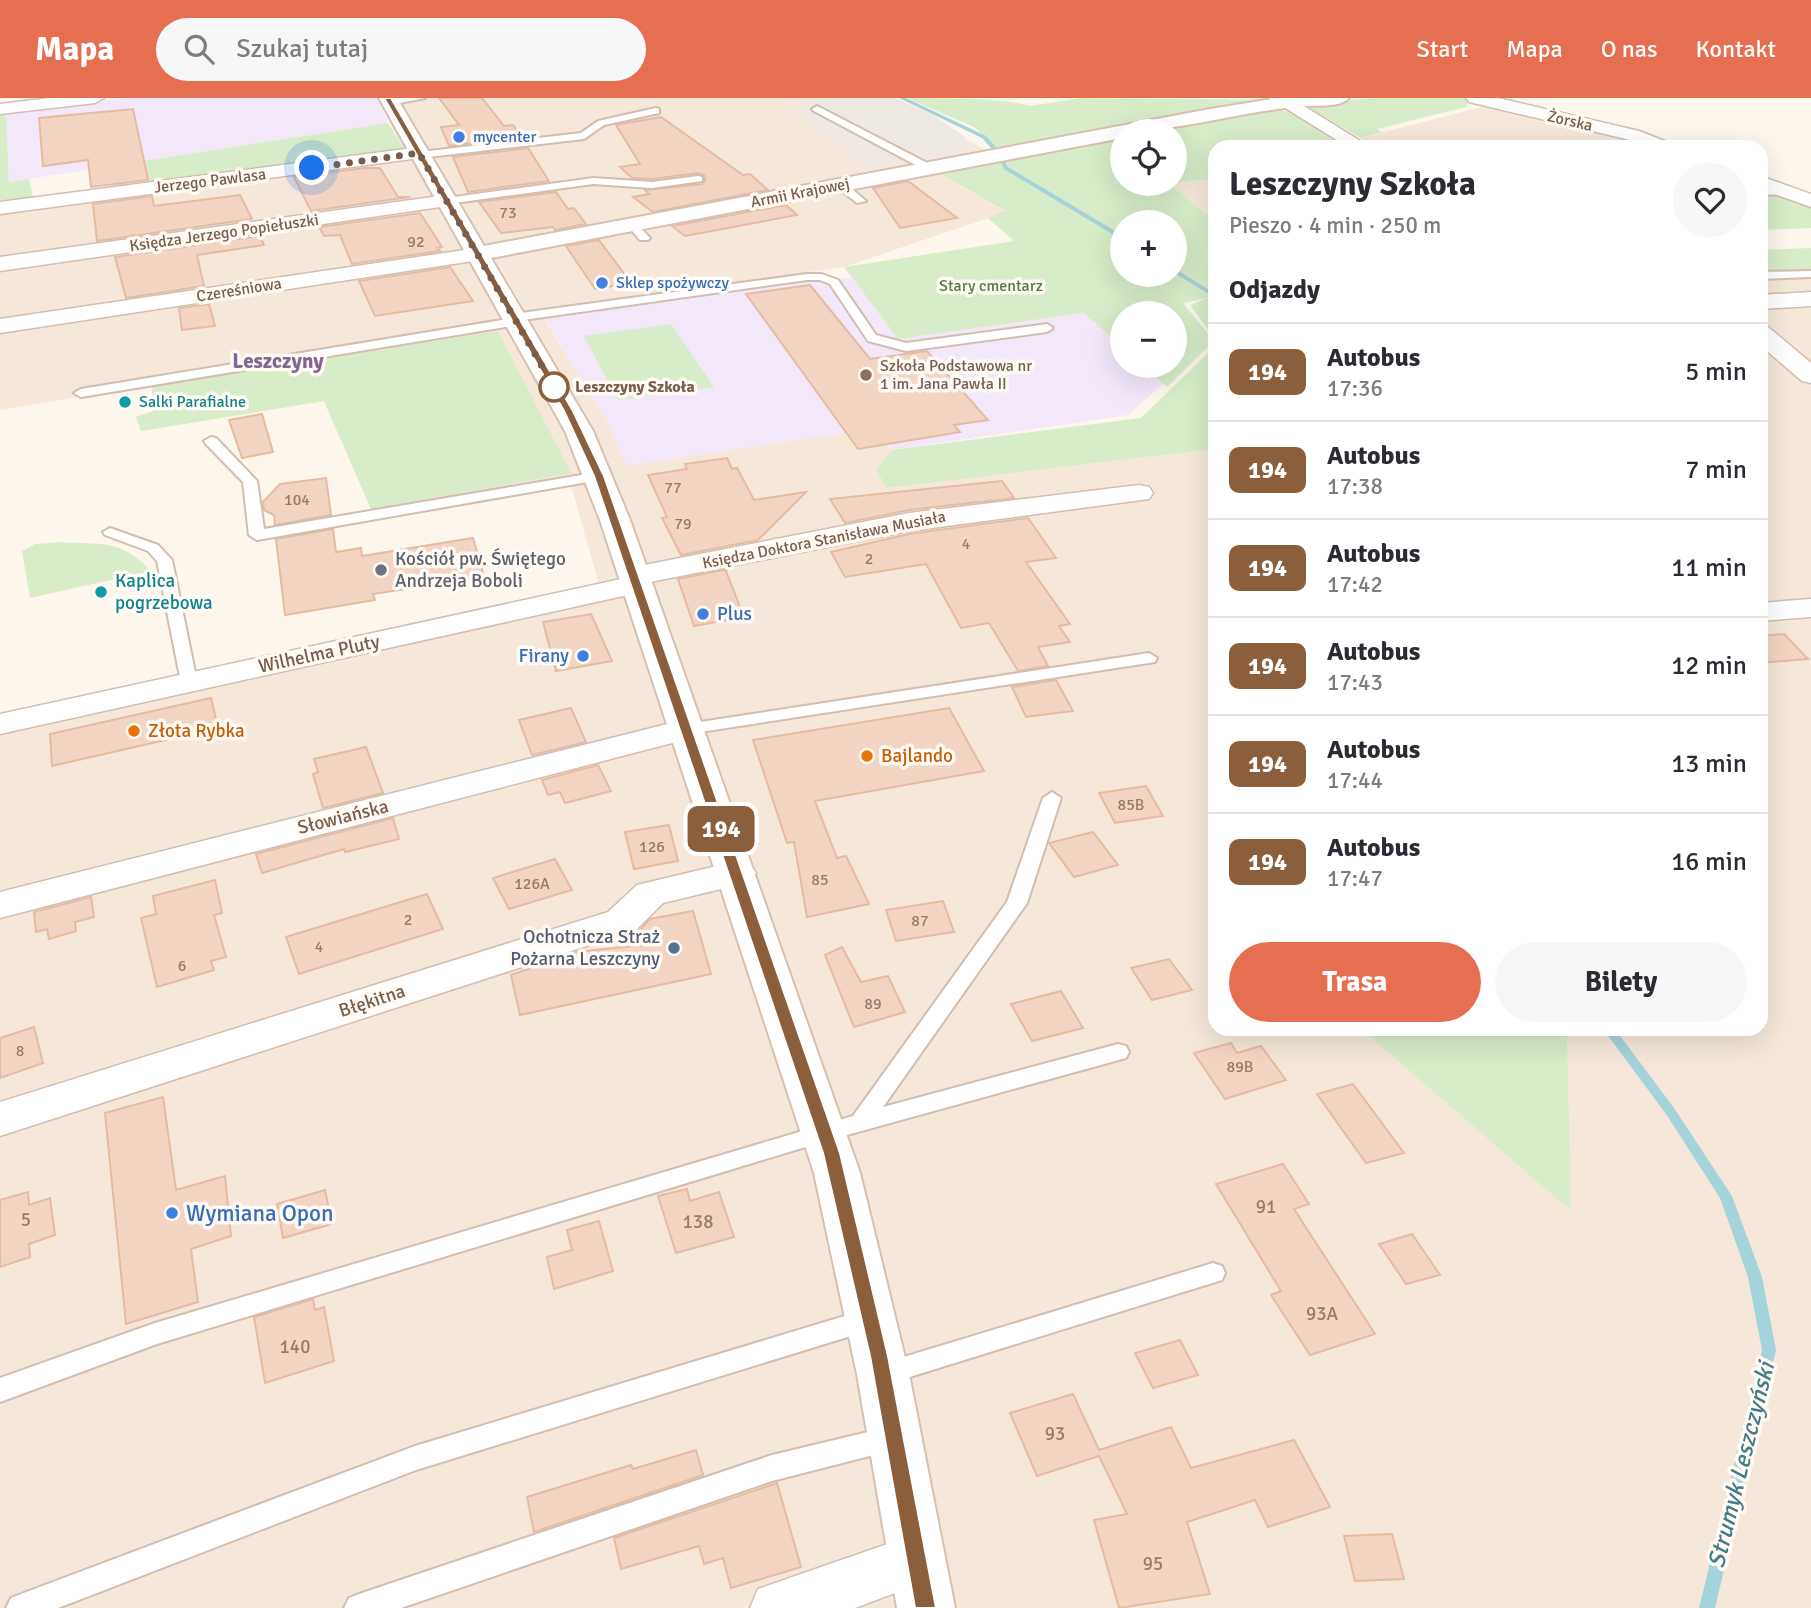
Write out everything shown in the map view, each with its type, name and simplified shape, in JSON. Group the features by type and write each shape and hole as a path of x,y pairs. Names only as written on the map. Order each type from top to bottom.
{"street":[{"path":"0,109 95,98"},
{"name":"Armii Krajowej","path":"478,254 638,231 841,185 1283,100 1340,98"},
{"name":"Żorska","path":"1475,98 1645,140"},
{"path":"389,100 579,431 599,476 737,873 843,1127 849,1220 883,1374 921,1584 778,1608"},
{"path":"1283,100 1349,140"},
{"name":"Jerzego Pawlasa","path":"0,208 420,154"},
{"path":"1768,185 1811,201"},
{"name":"Księdza Jerzego Popiełuszki","path":"0,264 447,201"},
{"name":"Czereśniowa","path":"0,326 478,254"},
{"path":"1768,302 1811,299"},
{"path":"1768,342 1811,344"},
{"path":"1768,344 1811,376"},
{"name":"Księdza Doktora Stanisława Musiała","path":"636,580 909,522 1139,493"},
{"name":"Wilhelma Pluty","path":"0,724 636,580"},
{"path":"1768,611 1811,608"},
{"name":"Słowiańska","path":"0,905 687,729"},
{"name":"Błękitna","path":"0,1119 622,921 650,894 737,873"}],"lane":[{"path":"389,100 420,98"},
{"path":"817,109 929,168"},
{"path":"420,154 584,136 601,123 656,111"},
{"path":"447,201 593,181 652,185 698,179"},
{"path":"841,185 861,201"},
{"path":"1768,192 1786,191"},
{"path":"1768,276 1811,274"},
{"path":"81,393 516,319 807,277 822,277 834,282 872,338 893,345 906,347 1047,328"},
{"path":"211,441 250,481 257,535 599,476"},
{"path":"110,532 153,548 164,560 189,682"},
{"path":"687,729 1149,658"},
{"path":"843,1127 1017,903 1052,798"},
{"path":"0,1390 155,1334 843,1127 1118,1052"},
{"path":"883,1374 1213,1273"},
{"path":"21,1608 415,1458 871,1319"},
{"path":"359,1608 772,1468 894,1438"}],"shaded area":[{"path":"127,98 377,98 388,123 9,182 6,111"},
{"path":"377,98 891,98 1002,159 940,174 1006,212 844,267 539,311 607,420 627,465 877,428 873,432 892,450 876,470 887,488 1208,450 1208,1036 1369,1036 1570,1210 1567,1036 1768,1036 1768,277 1811,275 1811,1608 0,1608 0,718 599,585 571,485 371,509 324,401 141,431 136,417 153,411 152,385 0,410 0,206 31,202 33,197 404,151"},
{"path":"834,98 895,98 933,115 964,136 973,150 932,159 904,161 877,170 841,152 853,148 812,127 791,106"},
{"path":"1481,107 1540,116 1630,140 1365,140 1361,138"},
{"path":"1208,180 1208,214 1184,196 1187,196 1187,182"},
{"name":"Szkoła Podstawowa nr 1 im. Jana Pawła II","path":"852,278 898,339 1084,313 1110,336 1110,378 1156,378 1163,384 1128,415 892,450 877,428 627,466 607,420 544,318 808,279"}],"green space":[{"path":"907,98 988,100 1030,106 1080,98 1262,100 1160,119 1110,119 1110,128 999,149 974,127"},
{"path":"1379,98 1464,98 1468,102 1466,107 1377,129 1382,132 1361,138 1310,109 1313,103"},
{"path":"1272,108 1297,114 1338,140 1208,140 1208,180 1187,182 1187,121"},
{"path":"6,114 9,182 29,179 33,197 31,202 0,205 0,115"},
{"path":"388,123 405,151 117,187 104,182 98,168"},
{"name":"Stary cmentarz","path":"1110,137 1110,196 1184,196 1208,214 1208,298 1187,302 1110,301 1110,336 1084,313 898,339 844,267 1014,241 988,218 1005,211 939,173"},
{"path":"1768,196 1782,196 1811,206 1811,228 1768,230"},
{"path":"1811,248 1811,270 1768,272 1768,250"},
{"path":"1208,298 1208,330 1190,305"},
{"path":"1187,308 1208,334 1208,347 1187,367"},
{"path":"671,324 714,387 618,400 584,336"},
{"path":"498,331 571,473 371,509 324,401 141,431 136,417 153,411 152,385"},
{"path":"1208,353 1208,450 887,488 876,470 892,450 1141,418 1182,378 1187,378 1187,373"},
{"path":"1157,378 1176,378 1167,387"},
{"path":"60,542 119,548 140,560 151,571 30,598 22,551 35,544"},
{"path":"1369,1036 1567,1036 1571,1211"}],"building":[{"path":"439,98 482,98 504,126 513,125 521,137 449,146 441,127 459,125"},
{"path":"133,109 148,180 91,187 88,160 43,166 39,118"},
{"path":"661,117 743,175 750,174 768,190 653,212 633,197 649,194 645,190 702,184 705,181 704,175 698,173 652,179 632,178 620,167 640,164 616,125"},
{"path":"528,148 549,181 468,192 453,157"},
{"path":"380,168 398,197 410,197 311,211 294,177"},
{"path":"908,181 957,218 900,228 873,188"},
{"path":"556,192 568,209 574,208 586,224 555,230 553,227 501,233 479,202"},
{"path":"240,195 252,219 97,241 93,204 152,196 154,206"},
{"path":"786,205 797,215 685,236 672,226"},
{"path":"420,213 442,247 437,248 440,251 352,264 340,235 324,236 319,227"},
{"path":"260,236 264,245 197,255 204,286 126,298 115,257"},
{"path":"599,240 631,283 595,289 566,246"},
{"path":"450,267 473,301 375,316 359,281"},
{"path":"810,285 870,359 927,351 988,420 954,425 960,432 858,449 746,294"},
{"path":"209,304 215,326 182,330 179,308"},
{"path":"262,414 273,452 242,458 229,420"},
{"path":"727,458 732,469 737,468 754,500 806,492 758,540 681,555 662,518 667,517 648,475 687,469 685,464"},
{"path":"326,478 331,515 275,525 274,515 264,510 263,502 280,484"},
{"path":"1002,481 1014,498 909,510 845,523 830,499"},
{"path":"1028,518 1056,558 1026,562 1070,624 1059,626 1070,642 1038,647 1048,666 1018,671 989,623 961,628 926,564 845,577 831,552 909,534"},
{"name":"Kościół pw. Świętego Andrzeja Boboli","path":"333,529 336,552 361,548 362,556 473,538 484,577 373,594 375,600 285,615 276,539"},
{"path":"728,569 726,571 744,617 694,626 678,579"},
{"path":"591,614 612,661 556,671 543,622"},
{"path":"1784,634 1808,659 1768,662 1768,635"},
{"path":"1056,680 1073,711 1026,717 1012,687"},
{"name":"Złota Rybka","path":"211,698 218,728 52,766 50,734"},
{"path":"571,708 586,742 532,755 519,720"},
{"name":"Bajlando","path":"949,708 984,771 815,801 837,858 846,856 869,904 807,917 794,842 787,843 753,740"},
{"path":"366,747 383,793 323,808 313,774 318,772 314,759"},
{"path":"598,765 611,791 565,803 560,792 548,795 542,780"},
{"path":"1146,786 1163,816 1115,823 1099,793"},
{"path":"393,818 399,839 345,852 344,849 262,873 256,854"},
{"path":"669,825 678,861 634,869 625,832"},
{"path":"1093,832 1118,865 1074,877 1049,843"},
{"path":"555,859 572,890 509,909 493,878"},
{"path":"215,880 222,913 214,915 226,957 211,961 214,970 157,987 141,918 156,914 153,896"},
{"path":"427,894 443,929 299,974 286,937"},
{"path":"91,897 94,917 75,922 76,931 49,939 47,929 36,932 34,912"},
{"path":"943,901 954,932 896,941 886,910"},
{"path":"693,911 711,974 520,1015 511,975 576,952 644,945 640,930 650,919"},
{"path":"842,947 861,982 888,976 905,1012 854,1027 825,955"},
{"path":"1169,959 1192,990 1152,1000 1131,968"},
{"path":"1061,991 1083,1028 1032,1041 1011,1004"},
{"path":"34,1027 43,1063 0,1078 0,1038"},
{"path":"1231,1043 1237,1053 1261,1046 1286,1080 1225,1099 1194,1053"},
{"path":"1353,1084 1404,1153 1366,1163 1317,1094"},
{"name":"Wymiana Opon","path":"163,1097 176,1190 225,1176 231,1236 191,1249 198,1302 126,1324 105,1113"},
{"path":"1283,1164 1309,1204 1294,1209 1375,1334 1310,1355 1271,1295 1281,1291 1216,1184"},
{"path":"687,1189 690,1201 719,1192 734,1237 676,1253 658,1196"},
{"path":"325,1190 332,1224 283,1238 277,1204"},
{"path":"28,1192 29,1205 50,1198 55,1235 29,1244 30,1257 0,1267 0,1200"},
{"path":"599,1221 613,1271 554,1289 547,1257 572,1250 567,1230"},
{"path":"1412,1234 1440,1275 1406,1284 1379,1244"},
{"path":"313,1299 315,1310 324,1307 334,1361 265,1383 254,1317"},
{"path":"1180,1340 1198,1375 1153,1388 1135,1353"},
{"path":"1073,1394 1099,1450 1171,1427 1191,1468 1294,1440 1330,1507 1268,1527 1255,1500 1187,1522 1210,1594 1119,1608 1094,1520 1127,1514 1099,1456 1037,1476 1010,1413"},
{"path":"696,1450 703,1475 534,1532 527,1497 631,1465 633,1469"},
{"path":"777,1483 801,1567 731,1588 723,1558 704,1564 699,1546 621,1569 614,1538"},
{"path":"1392,1534 1404,1579 1355,1581 1344,1536"}],"waterway":[{"name":"Strumyk Leszczyński","path":"902,98 984,137 994,148"},
{"name":"Strumyk Leszczyński","path":"1002,161 1006,168 1110,231"},
{"name":"Strumyk Leszczyński","path":"1187,278 1208,291"},
{"name":"Strumyk Leszczyński","path":"1614,1036 1670,1111 1726,1196 1755,1277 1769,1350 1707,1608"}],"bus line":[{"name":"194","path":"388,98 569,411 599,476 831,1153 879,1356 926,1608"}],"place":[{"name":"mycenter","path":"459,137"},
{"name":"Sklep spożywczy","path":"602,283"},
{"name":"Szkoła Podstawowa nr 1 im. Jana Pawła II","path":"866,375"},
{"name":"Leszczyny Szkoła","path":"554,387"},
{"name":"Salki Parafialne","path":"125,402"},
{"name":"Kościół pw. Świętego Andrzeja Boboli","path":"381,570"},
{"name":"Kaplica pogrzebowa","path":"101,592"},
{"name":"Plus","path":"703,614"},
{"name":"Firany","path":"583,656"},
{"name":"Złota Rybka","path":"134,731"},
{"name":"Bajlando","path":"867,756"},
{"name":"Ochotnicza Straż Pożarna Leszczyny","path":"674,948"},
{"name":"Wymiana Opon","path":"172,1213"}],"district":[{"name":"Leszczyny","path":"278,361"}],"route":[{"path":"312,168 419,153 554,387"}]}
